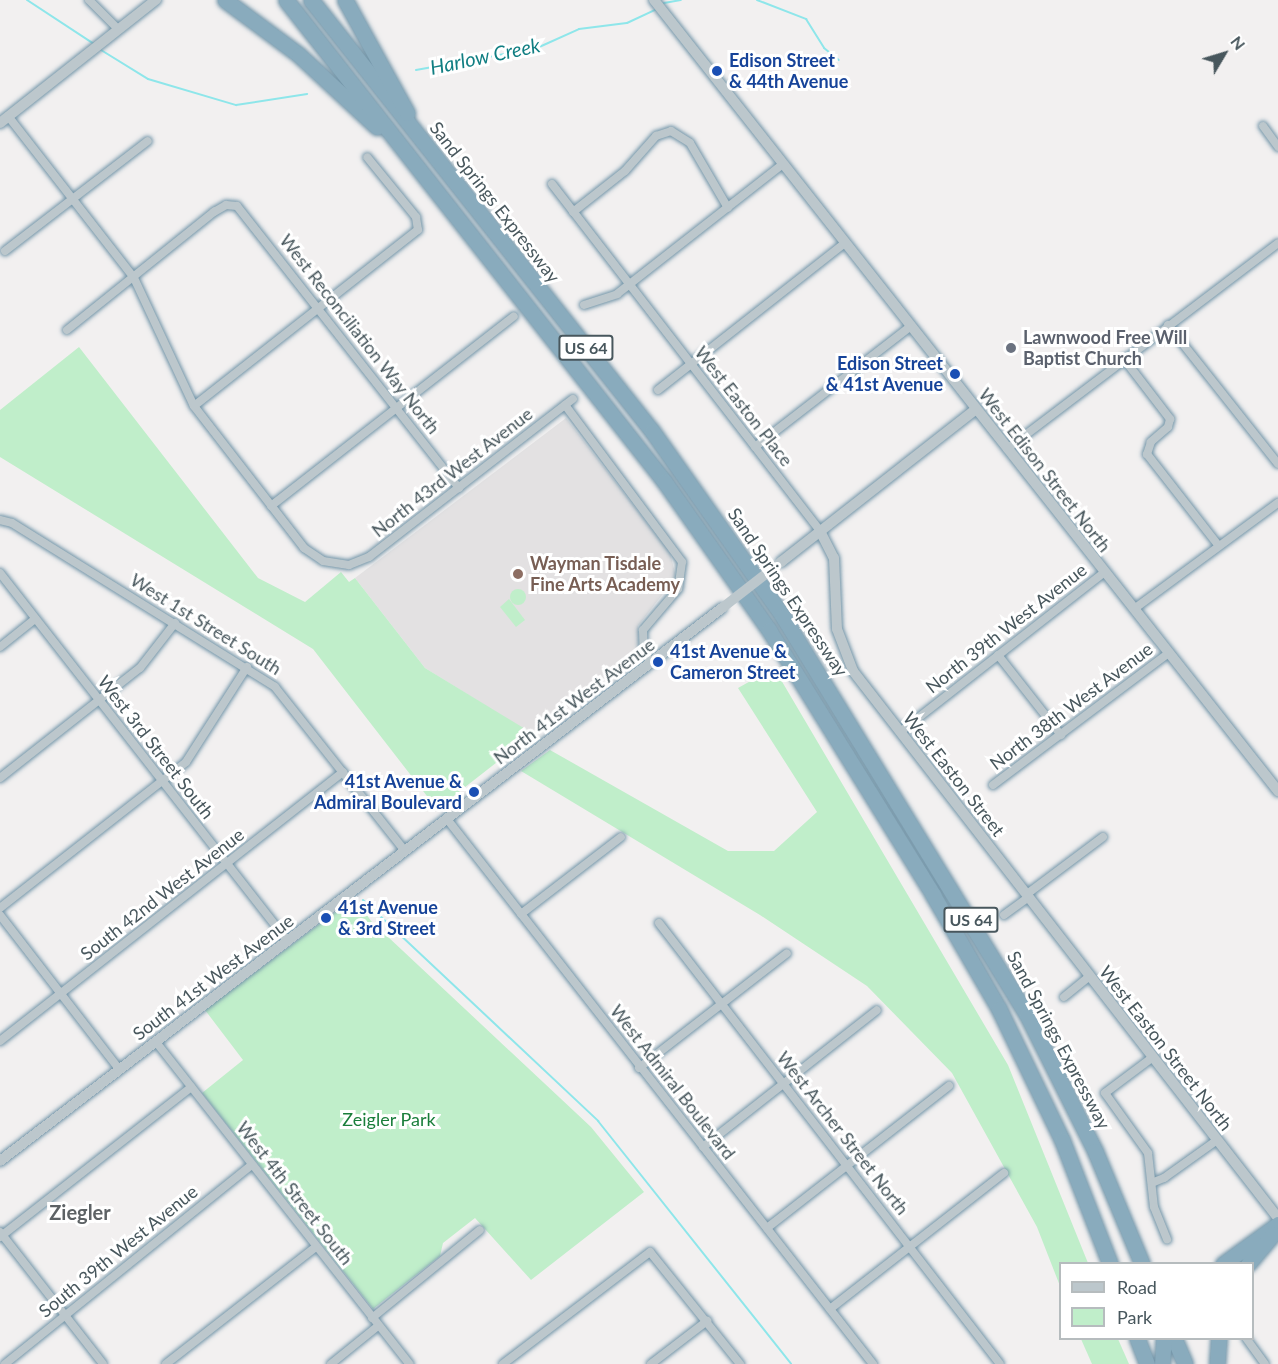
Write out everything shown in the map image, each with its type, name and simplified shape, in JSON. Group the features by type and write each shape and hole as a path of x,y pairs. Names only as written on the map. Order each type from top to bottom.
{"highway":[{"path":"225,0 308,62 403,149"},
{"name":"Sand Springs Expressway","path":"286,0 664,481 808,692 999,1009 1062,1140 1110,1262"},
{"name":"Sand Springs Expressway","path":"311,0 652,431 802,646 1027,1015 1091,1142 1142,1262"},
{"path":"345,0 391,77 418,136"},
{"path":"1224,1262 1278,1226"},
{"path":"1249,1262 1278,1226"},
{"path":"1138,1340 1147,1364"},
{"path":"1162,1364 1171,1340"},
{"path":"1171,1340 1185,1364"},
{"path":"1217,1364 1219,1340"}],"street":[{"path":"89,0 115,31"},
{"path":"156,0 4,119 73,198 134,278 194,406 271,506 514,316"},
{"name":"West Edison Street North","path":"654,0 1278,791"},
{"path":"1263,126 1278,147"},
{"path":"573,212 625,171 656,136 676,132 690,143 728,208"},
{"path":"5,250 147,141"},
{"path":"194,406 320,309 419,227 417,217 368,157"},
{"path":"584,305 610,298 630,285 783,164"},
{"name":"West Easton Place","path":"552,184 820,531 832,551 838,633 853,670"},
{"name":"West Reconciliation Way North","path":"134,278 214,212 232,204 243,210 459,488"},
{"path":"658,390 845,243"},
{"path":"1007,448 1278,243"},
{"path":"67,330 134,278"},
{"path":"1168,325 1278,464"},
{"path":"755,447 910,326"},
{"path":"1124,359 1170,419 1168,427 1149,445 1147,454 1218,545"},
{"name":"North 43rd West Avenue","path":"271,506 313,556 332,564 349,566 369,557 573,399"},
{"path":"565,405 682,562 678,589 643,630 644,653 652,663"},
{"name":"North 41st West Avenue","path":"447,819 652,663 976,410"},
{"path":"1134,609 1278,502"},
{"name":"West 1st Street South","path":"0,520 12,522 247,667 283,694 405,851"},
{"name":"North 39th West Avenue","path":"900,732 1105,572"},
{"name":"West 3rd Street South","path":"0,573 287,941"},
{"path":"0,646 35,619"},
{"path":"0,778 151,658 175,623"},
{"name":"North 38th West Avenue","path":"993,785 1168,653"},
{"path":"998,655 1061,735"},
{"path":"0,908 162,782 193,753 247,667"},
{"name":"West Easton Street","path":"853,670 1028,895"},
{"name":"South 42nd West Avenue","path":"0,1041 343,772"},
{"name":"South 41st West Avenue","path":"0,1161 447,819"},
{"name":"West Admiral Boulevard","path":"447,819 639,1068 704,1147 873,1364"},
{"path":"520,914 621,837"},
{"path":"1004,915 1103,837"},
{"name":"West Easton Street North","path":"1028,895 1278,1218"},
{"path":"0,915 120,1070"},
{"name":"West Archer Street North","path":"659,923 1000,1364"},
{"path":"639,1068 787,953"},
{"path":"1064,997 1090,976"},
{"path":"704,1147 877,1010"},
{"name":"West 4th Street South","path":"156,1042 409,1364"},
{"path":"1153,1057 1105,1093 1144,1146 1154,1182 1154,1207 1167,1239"},
{"path":"768,1228 949,1086"},
{"path":"103,1364 1,1235 191,1087"},
{"path":"1154,1182 1164,1178 1217,1140"},
{"name":"South 39th West Avenue","path":"5,1364 252,1165"},
{"path":"830,1309 1004,1173"},
{"path":"372,1318 480,1230"},
{"path":"166,1364 316,1247"},
{"path":"503,1364 650,1252 740,1364"},
{"path":"651,1364 707,1321"},
{"path":"331,1364 378,1326"},
{"path":"1247,1340 1265,1364"}],"shaded area":[{"name":"Wayman Tisdale Fine Arts Academy","path":"566,418 670,553 676,577 638,626 639,658 532,734 425,668 355,578"}],"green space":[{"path":"79,347 258,578 305,602 341,572 349,582 355,578 425,668 527,730 501,759 437,809 313,649 0,457 0,410"},
{"path":"518,589 524,591 526,597 524,603 518,605 512,603 510,597 512,591"},
{"path":"509,599 525,620 516,627 500,607"},
{"path":"774,668 1008,1065 1088,1262 1059,1262 1059,1283 1037,1227 952,1073 867,986 760,915 521,771 550,750 728,851 774,851 817,812 738,688"},
{"name":"Zeigler Park","path":"358,902 371,921 591,1127 644,1192 531,1280 475,1218 443,1243 440,1256 373,1309 202,1093 243,1060 205,1010 346,904"},
{"path":"1081,1340 1118,1340 1129,1364 1092,1364"}],"waterway":[{"name":"Harlow Creek","path":"27,0 94,44"},
{"name":"Harlow Creek","path":"664,3 681,0"},
{"name":"Harlow Creek","path":"757,0 806,19 824,48 839,60"},
{"name":"Harlow Creek","path":"416,70 537,48 579,29 627,23 655,10"},
{"name":"Harlow Creek","path":"101,50 148,79 236,105 307,94"},
{"path":"363,900 598,1121 791,1364"}],"place":[{"name":"Edison Street & 44th Avenue","path":"717,71"},
{"name":"Lawnwood Free Will Baptist Church","path":"1011,348"},
{"name":"Edison Street & 41st Avenue","path":"955,374"},
{"name":"Wayman Tisdale Fine Arts Academy","path":"518,574"},
{"name":"41st Avenue & Cameron Street","path":"658,662"},
{"name":"41st Avenue & Admiral Boulevard","path":"474,792"},
{"name":"41st Avenue & 3rd Street","path":"326,918"}],"district":[{"name":"Ziegler","path":"80,1212"}]}
